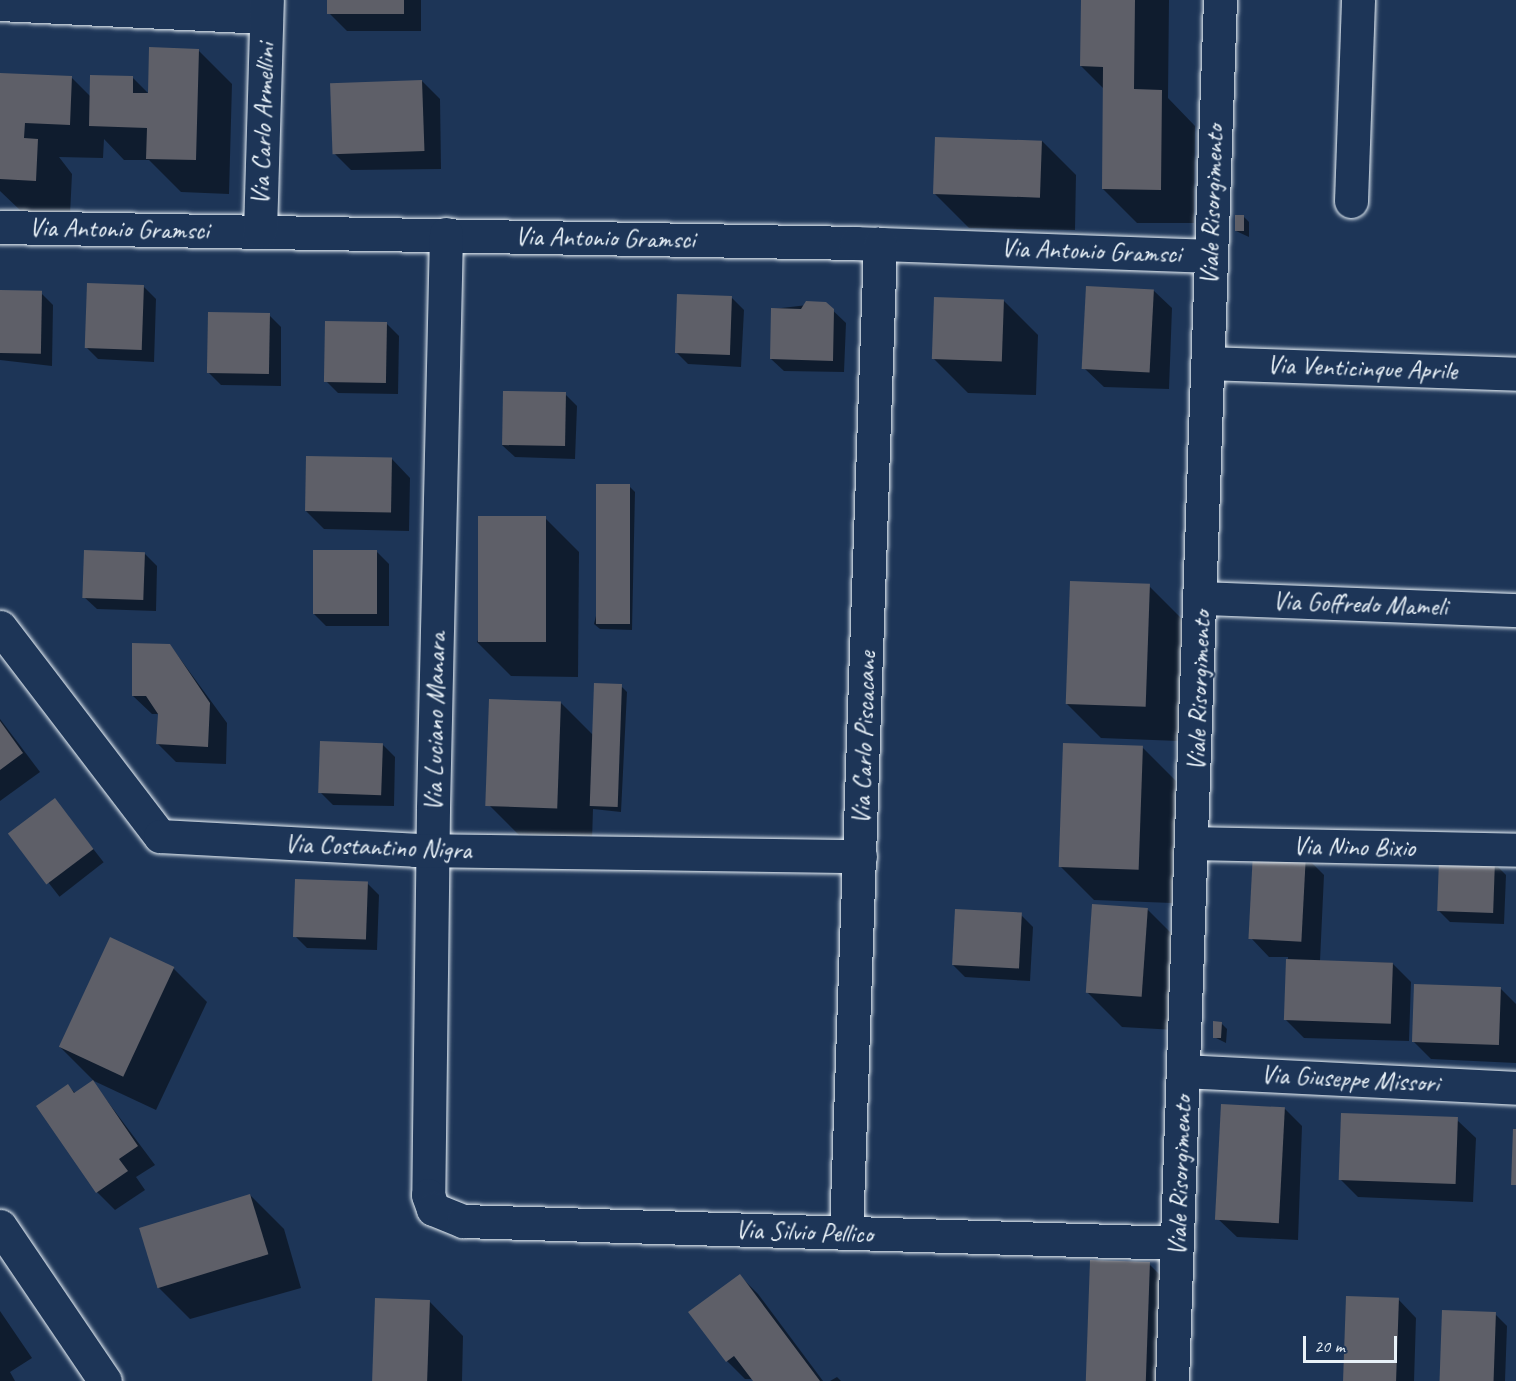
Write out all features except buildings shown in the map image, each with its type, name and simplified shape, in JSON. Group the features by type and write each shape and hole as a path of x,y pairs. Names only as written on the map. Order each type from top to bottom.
{"street":[{"name":"Viale Risorgimento","path":"1172,1381 1203,598 1209,363 1209,256 1220,0"},
{"path":"1351,201 1358,0"},
{"name":"Via Carlo Armellini","path":"0,4 267,8 260,231"},
{"name":"Via Antonio Gramsci","path":"0,227 880,244 1209,256"},
{"name":"Via Luciano Manara","path":"433,1209 428,1195 446,234"},
{"name":"Via Carlo Piscacane","path":"846,1233 880,244"},
{"name":"Via Venticinque Aprile","path":"1209,363 1516,374"},
{"name":"Via Goffredo Mameli","path":"1203,598 1516,610"},
{"name":"Via Costantino Nigra","path":"0,627 160,836 433,850 860,856"},
{"name":"Via Nino Bixio","path":"1193,843 1516,850"},
{"name":"Via Giuseppe Missori","path":"1184,1071 1516,1088"},
{"name":"Via Silvio Pellico","path":"433,1209 463,1221 1177,1243"},
{"path":"0,1226 105,1381"}]}
